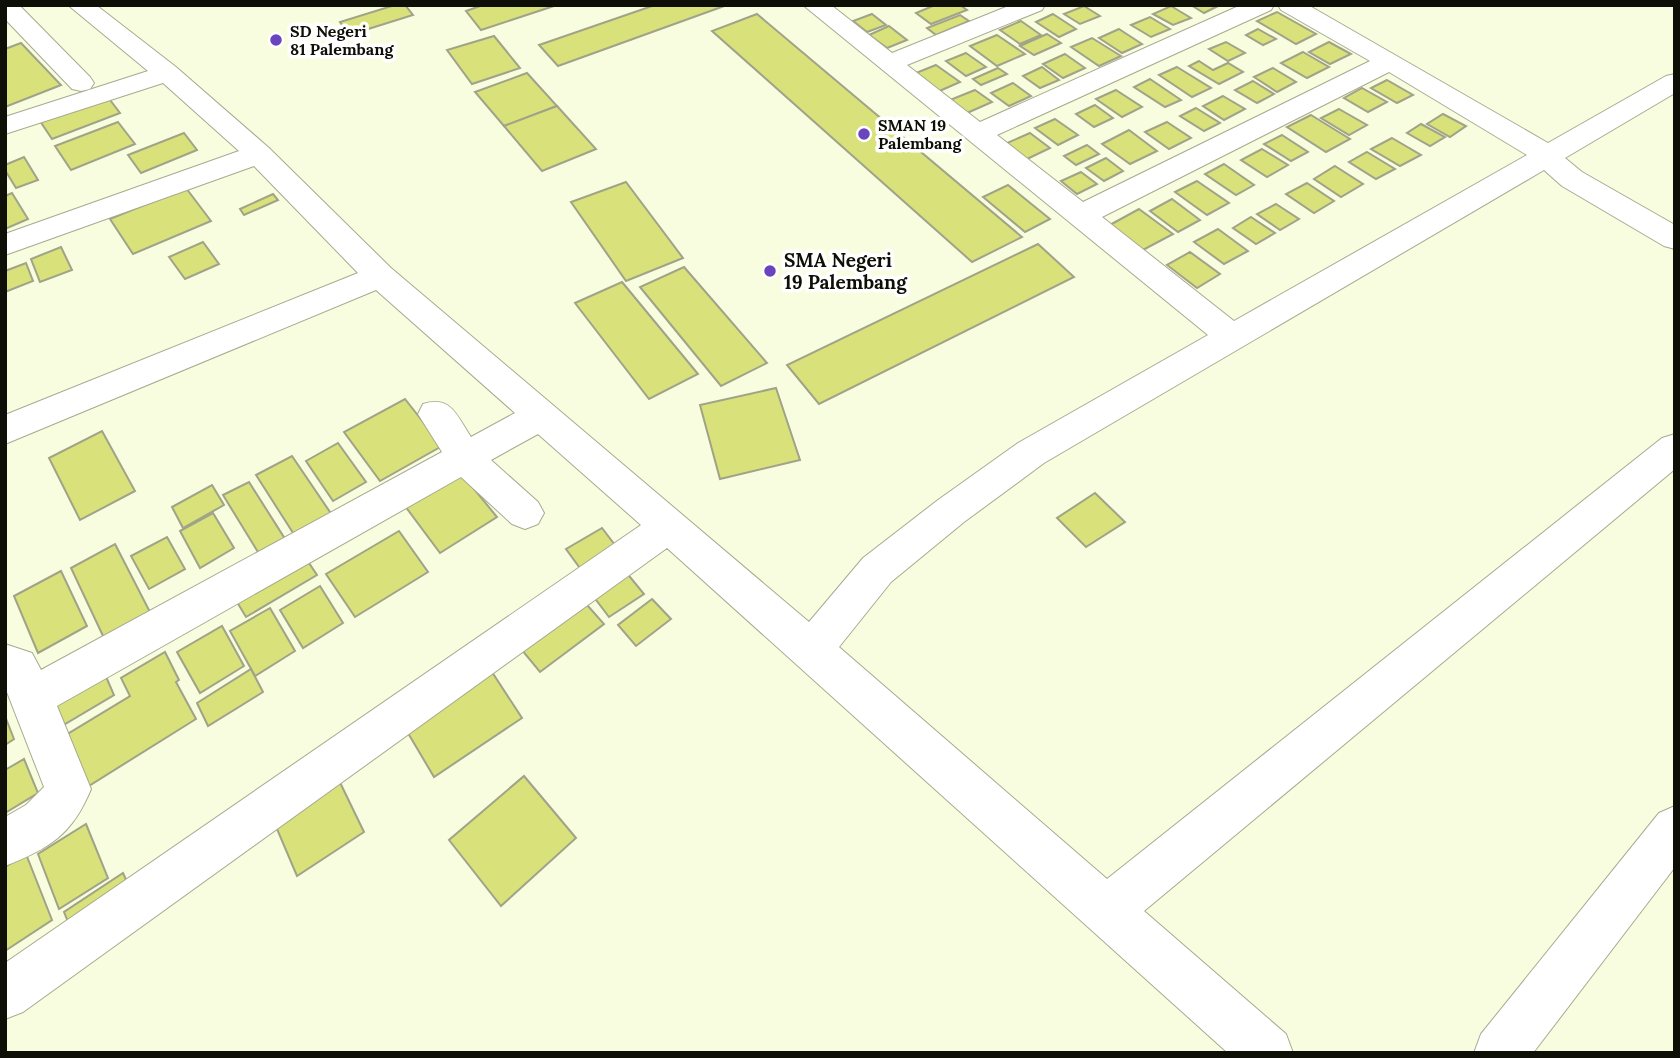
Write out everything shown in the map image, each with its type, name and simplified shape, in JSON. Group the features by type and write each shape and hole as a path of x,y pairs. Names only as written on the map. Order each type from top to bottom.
{"street":[{"path":"5,5 66,22 167,73 259,154 380,276 812,650 1267,1053"},
{"path":"815,5 1232,337"},
{"path":"966,5 990,22"},
{"path":"888,64 1033,5"},
{"path":"976,134 1262,5"},
{"path":"1290,5 1529,142 1572,178 1675,239"},
{"path":"5,46 66,22"},
{"path":"66,22 81,83"},
{"path":"1080,216 1389,62"},
{"path":"5,126 167,73"},
{"path":"812,650 877,570 951,511 1031,453 1675,82"},
{"path":"5,245 259,154"},
{"path":"5,430 380,276"},
{"path":"436,414 465,458 525,513"},
{"path":"32,697 541,415"},
{"path":"1106,911 1675,449"},
{"path":"5,994 669,526"},
{"path":"5,663 17,667 32,697 68,789 63,804 54,814 5,843"},
{"path":"1500,1053 1675,829"}],"building":[{"path":"395,5 405,5 413,15 349,35 340,22"},
{"path":"483,5 557,5 481,30 466,11"},
{"path":"655,5 727,5 558,66 539,45"},
{"path":"935,5 960,5 967,10 931,24 916,13"},
{"path":"1191,5 1220,5 1204,13"},
{"path":"1084,6 1100,16 1080,24 1064,14"},
{"path":"1171,6 1191,18 1173,25 1153,14"},
{"path":"1277,12 1316,34 1296,44 1257,21"},
{"name":"SMAN 19 Palembang","path":"757,14 1022,237 972,262 712,31"},
{"path":"872,14 886,25 867,32 853,21"},
{"path":"1053,14 1076,29 1059,37 1036,22"},
{"path":"960,15 969,21 936,35 927,28"},
{"path":"1150,17 1170,29 1151,37 1131,25"},
{"path":"1021,21 1041,35 1020,44 1000,30"},
{"path":"889,26 907,40 887,48 869,35"},
{"path":"1119,29 1142,44 1122,53 1099,38"},
{"path":"1258,29 1276,39 1263,45 1246,35"},
{"path":"1047,34 1061,43 1034,55 1020,46"},
{"path":"997,35 1025,54 997,66 970,46"},
{"path":"494,36 520,68 472,84 447,50"},
{"path":"1092,38 1121,56 1099,66 1071,47"},
{"path":"1226,42 1245,53 1228,61 1209,49"},
{"path":"1329,42 1351,54 1330,64 1309,52"},
{"path":"21,43 61,85 5,107 5,49"},
{"path":"1303,52 1329,67 1307,78 1281,63"},
{"path":"966,53 986,67 966,76 946,61"},
{"path":"1065,54 1085,68 1063,78 1043,64"},
{"path":"1199,61 1213,70 1228,63 1243,72 1219,84 1189,66"},
{"path":"936,65 960,82 935,93 911,75"},
{"path":"1042,67 1059,80 1040,88 1023,76"},
{"path":"1177,67 1211,88 1192,97 1159,75"},
{"path":"998,68 1007,74 981,85 973,79"},
{"path":"1273,68 1296,82 1277,92 1254,77"},
{"path":"527,73 557,106 504,126 475,92"},
{"path":"1150,79 1181,100 1165,107 1134,87"},
{"path":"1387,80 1413,95 1397,103 1371,88"},
{"path":"1253,81 1274,94 1257,103 1235,90"},
{"path":"1013,83 1031,96 1009,106 991,93"},
{"path":"1362,88 1387,102 1368,112 1344,98"},
{"path":"975,90 992,102 967,113 950,100"},
{"path":"1116,90 1142,107 1122,117 1096,99"},
{"path":"107,96 120,113 52,139 40,121"},
{"path":"1223,96 1245,109 1224,120 1203,106"},
{"path":"1095,105 1113,118 1094,127 1076,114"},
{"path":"557,106 596,149 542,171 504,126"},
{"path":"1196,108 1220,123 1204,131 1180,116"},
{"path":"1339,109 1367,125 1349,135 1321,118"},
{"path":"1443,114 1466,126 1450,137 1427,124"},
{"path":"1311,115 1350,139 1326,152 1287,127"},
{"path":"1055,119 1078,135 1058,145 1035,128"},
{"path":"118,122 135,144 71,170 55,146"},
{"path":"1167,122 1191,138 1169,149 1145,132"},
{"path":"1421,124 1445,137 1430,146 1407,133"},
{"path":"1129,130 1157,151 1130,164 1102,144"},
{"path":"184,133 197,150 141,173 128,155"},
{"path":"1030,133 1050,148 1025,160 1005,144"},
{"path":"1282,135 1308,152 1291,161 1264,144"},
{"path":"1392,138 1421,155 1400,166 1371,149"},
{"path":"1087,145 1099,154 1076,165 1064,156"},
{"path":"1262,149 1288,165 1267,177 1241,160"},
{"path":"1367,152 1395,169 1376,179 1349,162"},
{"path":"24,157 38,180 16,188 5,170 5,165"},
{"path":"1106,158 1123,171 1104,181 1086,168"},
{"path":"1224,164 1254,185 1236,195 1205,174"},
{"path":"1335,166 1363,184 1341,197 1314,179"},
{"path":"1081,172 1097,184 1077,194 1061,181"},
{"path":"1197,181 1229,203 1207,215 1175,192"},
{"path":"626,182 683,258 626,281 571,202"},
{"path":"1307,183 1334,201 1314,213 1286,194"},
{"path":"1008,185 1050,219 1025,232 983,197"},
{"path":"186,188 211,221 133,254 110,219"},
{"path":"12,193 28,219 5,229 5,196"},
{"path":"273,194 278,200 244,215 240,209"},
{"path":"1172,199 1200,220 1178,232 1150,211"},
{"path":"1276,204 1299,219 1280,230 1257,214"},
{"path":"1139,209 1173,234 1141,251 1108,226"},
{"path":"1251,217 1275,233 1256,244 1233,228"},
{"path":"1218,229 1248,251 1224,264 1194,242"},
{"path":"203,242 219,264 185,279 169,257"},
{"path":"1038,244 1074,277 819,404 787,365"},
{"path":"61,247 72,270 40,282 31,259"},
{"path":"1190,252 1220,274 1197,288 1167,265"},
{"path":"26,263 33,281 5,292 5,271"},
{"path":"684,267 767,363 721,386 640,287"},
{"path":"622,282 698,374 649,399 575,303"},
{"path":"776,388 800,460 720,479 700,405"},
{"path":"405,399 442,446 380,481 344,432"},
{"path":"102,431 135,491 80,520 49,458"},
{"path":"338,443 366,482 333,501 306,461"},
{"path":"292,456 332,515 295,536 256,475"},
{"path":"461,473 497,517 440,553 405,506"},
{"path":"249,482 287,542 261,557 223,495"},
{"path":"212,485 224,505 183,528 172,507"},
{"path":"1095,493 1125,522 1086,547 1057,518"},
{"path":"213,513 234,548 200,568 180,531"},
{"path":"602,528 618,549 582,571 566,549"},
{"path":"399,531 428,572 355,617 326,574"},
{"path":"167,537 185,569 149,589 131,556"},
{"path":"115,544 150,612 104,638 71,568"},
{"path":"307,560 317,575 246,617 237,602"},
{"path":"621,566 644,594 609,617 587,588"},
{"path":"61,571 87,626 38,653 14,596"},
{"path":"320,586 343,623 303,648 280,610"},
{"path":"580,597 604,624 540,672 516,643"},
{"path":"652,599 671,619 636,646 618,625"},
{"path":"270,608 295,651 255,676 230,631"},
{"path":"222,626 244,666 200,693 177,652"},
{"path":"165,652 179,680 176,682 196,719 84,789 61,738 130,696 121,678"},
{"path":"251,669 263,692 208,726 197,703"},
{"path":"104,672 114,695 55,730 45,706"},
{"path":"492,672 522,718 434,777 405,728"},
{"path":"5,716 14,739 5,745"},
{"path":"24,759 38,793 5,813 5,770"},
{"path":"333,768 364,832 297,876 268,808"},
{"path":"524,776 576,838 501,906 449,840"},
{"path":"86,824 108,878 59,909 38,854"},
{"path":"26,854 52,920 5,951 5,867"},
{"path":"123,873 127,882 68,922 64,912"}],"place":[{"name":"SD Negeri 81 Palembang","path":"276,40"},
{"name":"SMAN 19 Palembang","path":"864,134"},
{"name":"SMA Negeri 19 Palembang","path":"770,271"}]}
